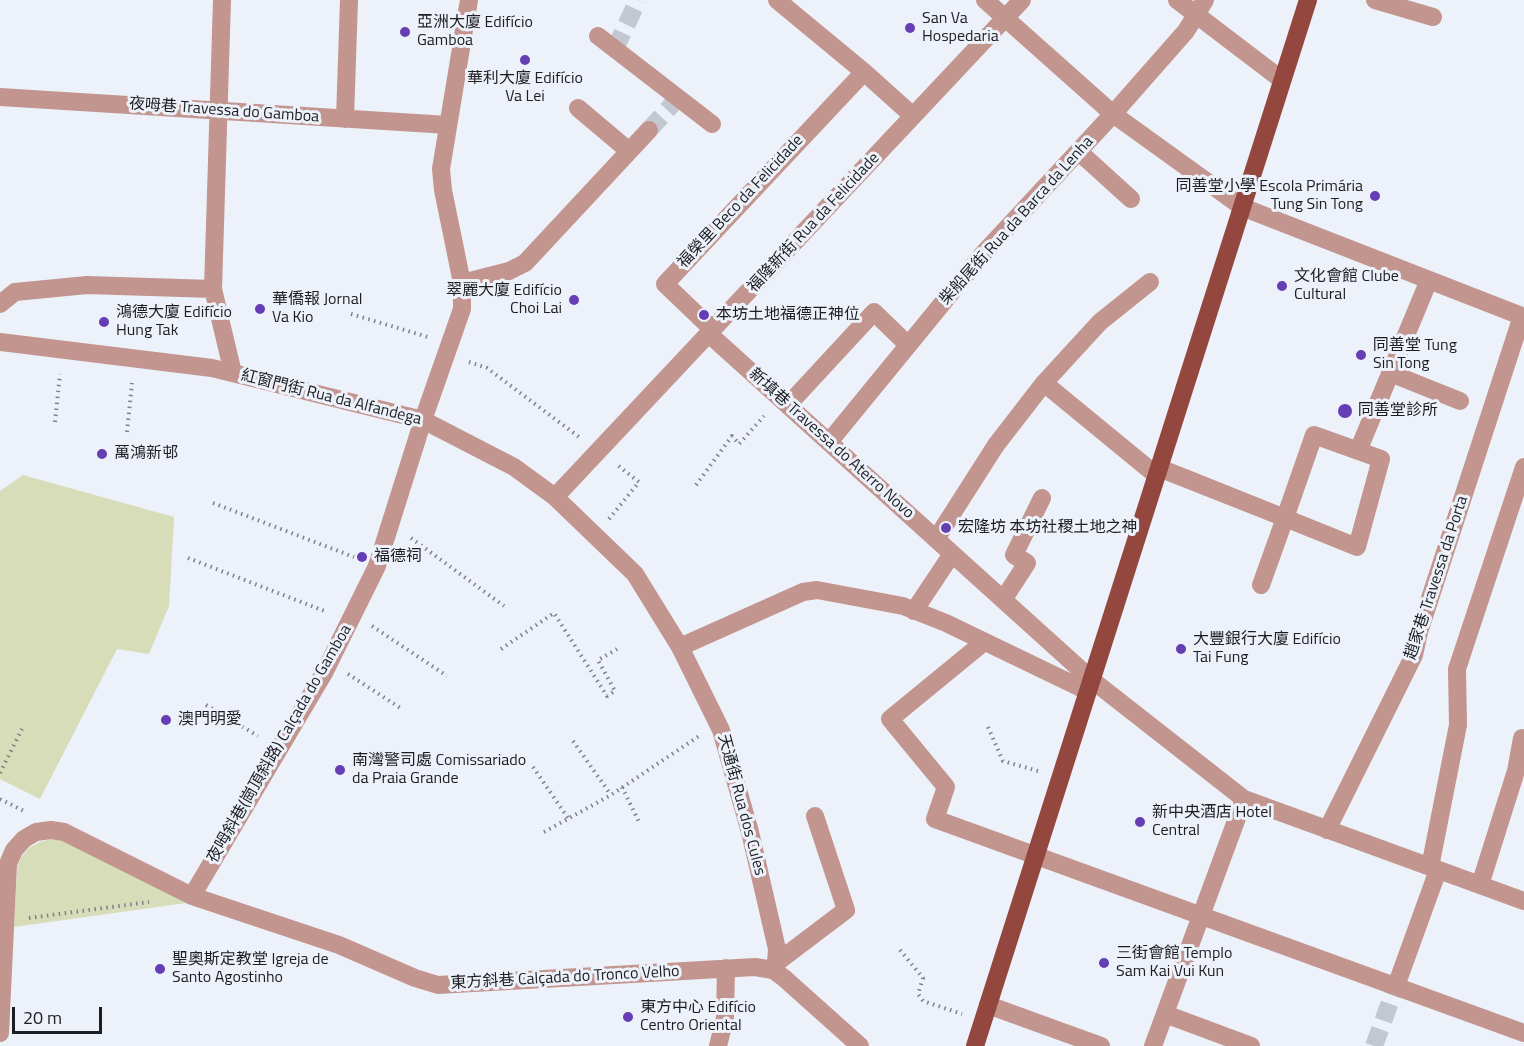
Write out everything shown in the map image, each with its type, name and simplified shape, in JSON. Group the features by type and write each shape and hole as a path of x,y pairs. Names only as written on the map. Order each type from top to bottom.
{"main road":[{"path":"975,1046 1308,0"}],"street":[{"path":"222,0 213,289 233,373"},
{"path":"345,119 348,0"},
{"name":"夜呣斜巷(崗頂斜路) Calçada do Gamboa","path":"192,896 330,662 377,566 423,420 462,309 462,283 441,180 441,169 469,0"},
{"path":"777,0 913,116"},
{"path":"985,0 1113,114 1242,207 1523,317"},
{"name":"福隆新街 Rua da Felicidade","path":"555,497 1022,0"},
{"path":"1177,0 1201,7 1282,80"},
{"path":"1375,0 1433,16"},
{"name":"柴船尾街 Rua da Barca da Lenha","path":"829,442 982,255 1113,114 1186,31 1201,7"},
{"path":"598,36 712,124"},
{"name":"福榮里 Beco da Felicidade","path":"711,332 665,284 864,72"},
{"name":"夜呣巷 Travessa do Gamboa","path":"0,97 448,125"},
{"path":"578,108 629,151"},
{"path":"462,283 509,271 525,263 649,130"},
{"path":"1078,151 1131,199"},
{"path":"1358,451 1429,280"},
{"path":"936,539 996,445 1044,383 1100,322 1150,282"},
{"path":"0,304 7,292 87,285 213,289"},
{"path":"784,402 874,312 908,345"},
{"name":"趙家巷 Travessa da Porta","path":"1327,830 1414,655 1419,632 1523,317"},
{"name":"新填巷 Travessa do Aterro Novo","path":"711,332 784,402 1003,600 1090,686"},
{"name":"紅窗門街 Rua da Alfandega","path":"0,342 212,368 423,420 514,467 555,497 635,574 680,647"},
{"path":"1390,373 1461,400"},
{"path":"1044,383 1158,471 1285,518 1357,547 1381,459 1314,435 1285,518 1261,585"},
{"path":"1396,986 1434,868 1458,725 1457,669 1524,467"},
{"path":"1003,600 1027,563 1014,555 1042,498"},
{"path":"914,611 952,554"},
{"path":"680,647 803,592 817,590 903,606 1090,686 1244,799 1524,901"},
{"path":"984,642 890,718 946,787 935,819 1524,1033"},
{"name":"天通街 Rua dos Cules","path":"680,647 722,730 777,949 774,967"},
{"path":"1480,885 1516,771 1522,738"},
{"path":"1153,1046 1244,799"},
{"path":"815,816 846,910 774,967 860,1046"},
{"name":"東方斜巷 Calçada do Tronco Velho","path":"0,1033 8,864 14,850 24,839 36,832 51,830 64,832 192,896 339,945 415,978 438,985 774,967"},
{"path":"718,1046 725,1018 726,969"},
{"path":"985,1013 1101,1046"},
{"path":"1165,1014 1251,1046"}],"path":[{"path":"351,314 438,340 436,350 447,353"},
{"path":"55,423 63,350"},
{"path":"127,432 135,358"},
{"path":"487,368 639,482 596,534"},
{"path":"696,485 732,436 739,444 784,402"},
{"path":"213,503 377,566"},
{"path":"391,523 504,606"},
{"path":"188,558 352,617 447,676"},
{"path":"501,649 554,613 607,696 615,691 598,660 617,649"},
{"path":"330,662 402,709"},
{"path":"206,705 280,748"},
{"path":"988,727 1003,761 1060,777"},
{"path":"0,773 22,729"},
{"path":"544,832 611,795 698,737"},
{"path":"573,741 611,795"},
{"path":"532,767 568,818"},
{"path":"622,787 639,822"},
{"path":"6,921 192,896"},
{"path":"900,950 923,978 918,994 923,1001 985,1013"}],"green space":[{"path":"23,475 174,517 169,606 149,654 117,649 40,799 0,779 0,491"},
{"path":"51,839 64,841 186,903 14,927 17,868 21,857 29,848"}],"tunnel":[{"path":"615,49 638,0"},
{"path":"649,130 678,98"},
{"path":"1374,1046 1396,986"}],"place":[{"name":"San Va Hospedaria","path":"910,28"},
{"name":"亞洲大廈 Edifício Gamboa","path":"405,32"},
{"name":"華利大廈 Edifício Va Lei","path":"525,60"},
{"name":"同善堂小學 Escola Primária Tung Sin Tong","path":"1375,196"},
{"name":"文化會館 Clube Cultural","path":"1282,286"},
{"name":"翠麗大廈 Edifício Choi Lai","path":"574,300"},
{"name":"華僑報 Jornal Va Kio","path":"260,309"},
{"name":"本坊土地福德正神位","path":"704,315"},
{"name":"鴻德大廈 Edifício Hung Tak","path":"104,322"},
{"name":"同善堂 Tung Sin Tong","path":"1361,355"},
{"name":"同善堂診所","path":"1345,411"},
{"name":"萬鴻新邨","path":"102,454"},
{"name":"宏隆坊 本坊社稷土地之神","path":"946,528"},
{"name":"福德祠","path":"362,557"},
{"name":"大豐銀行大廈 Edifício Tai Fung","path":"1181,649"},
{"name":"澳門明愛","path":"166,720"},
{"name":"南灣警司處 Comissariado da Praia Grande","path":"340,770"},
{"name":"新中央酒店 Hotel Central","path":"1140,822"},
{"name":"三街會館 Templo Sam Kai Vui Kun","path":"1104,963"},
{"name":"聖奧斯定教堂 Igreja de Santo Agostinho","path":"160,969"},
{"name":"東方中心 Edifício Centro Oriental","path":"628,1017"}]}
